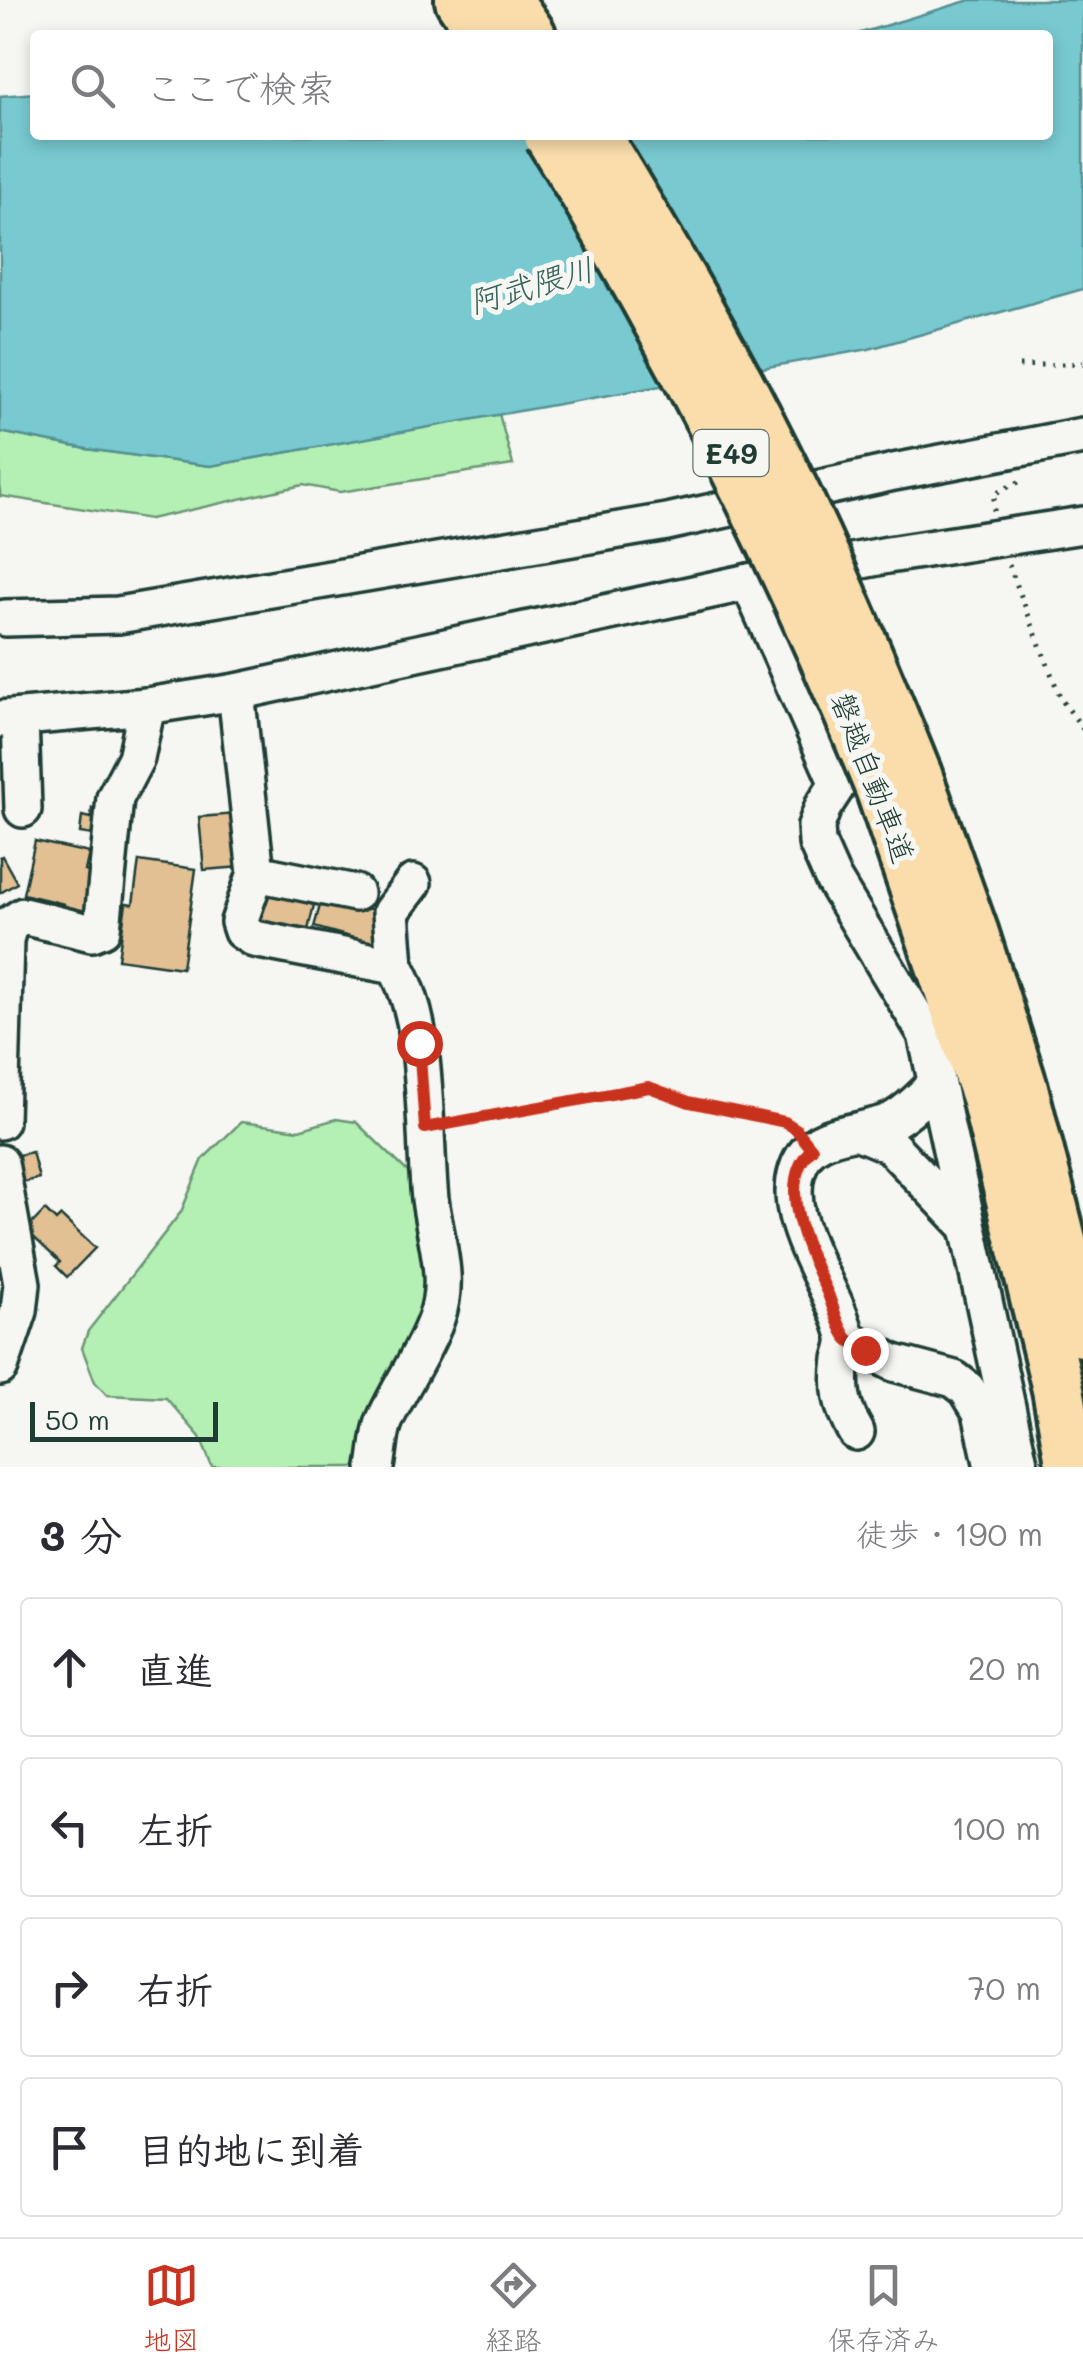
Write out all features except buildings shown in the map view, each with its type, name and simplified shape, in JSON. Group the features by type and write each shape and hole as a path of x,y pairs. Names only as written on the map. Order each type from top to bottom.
{"highway":[{"path":"461,0 482,30"},
{"path":"506,0 527,30"},
{"name":"磐越自動車道","path":"553,140 668,333 753,496 832,671 898,781 973,934 1022,1088 1083,1331"},
{"name":"磐越自動車道","path":"597,140 702,317 788,480 840,590 898,781 938,945 987,1097 1058,1389 1072,1467"}],"street":[{"path":"4,618 118,616 667,522 894,472 1083,436"},
{"path":"23,809 10,719 147,706 236,692 749,582 1083,525"},
{"path":"749,582 838,784 823,807 816,826 816,843 926,1034 1020,1467"},
{"path":"236,692 256,873 239,922 242,931 254,939 396,966"},
{"path":"0,1120 4,940 9,925 23,916 92,933 102,929 115,798 136,758 147,706"},
{"path":"256,873 354,893"},
{"path":"376,1467 382,1426 436,1319 442,1290 419,1043 406,983 396,966 391,912 413,883"},
{"path":"856,1432 844,1413 840,1390 847,1339 812,1259 795,1202 798,1174 804,1156 820,1142 893,1120 936,1084"},
{"path":"859,1132 890,1145 968,1227"},
{"path":"0,1162 22,1284 18,1311 0,1367"},
{"path":"847,1339 894,1363 954,1379 968,1389 981,1412 993,1467"}],"path":[{"path":"1019,366 1083,363"},
{"path":"1037,476 1009,484 994,494 998,538 1060,699 1083,729"},
{"path":"425,1128 649,1087 689,1102 785,1122 812,1149"}],"green space":[{"path":"499,414 513,465 340,492 303,485 150,519 0,496 0,432 210,466"},
{"path":"336,1119 356,1122 411,1175 431,1232 426,1324 360,1467 212,1467 200,1437 166,1398 107,1395 95,1382 82,1348 88,1331 181,1212 203,1159 241,1122 299,1130"}],"water":[{"name":"阿武隈川","path":"970,0 1083,0 1083,289 869,349 210,466 0,432 0,96 30,93 30,140 1053,140 1053,30 871,30"}],"route":[{"path":"419,1043 425,1128 649,1087 689,1102 785,1122 796,1129 812,1149 804,1156 798,1174 795,1202 800,1228 847,1339 865,1350"}]}
